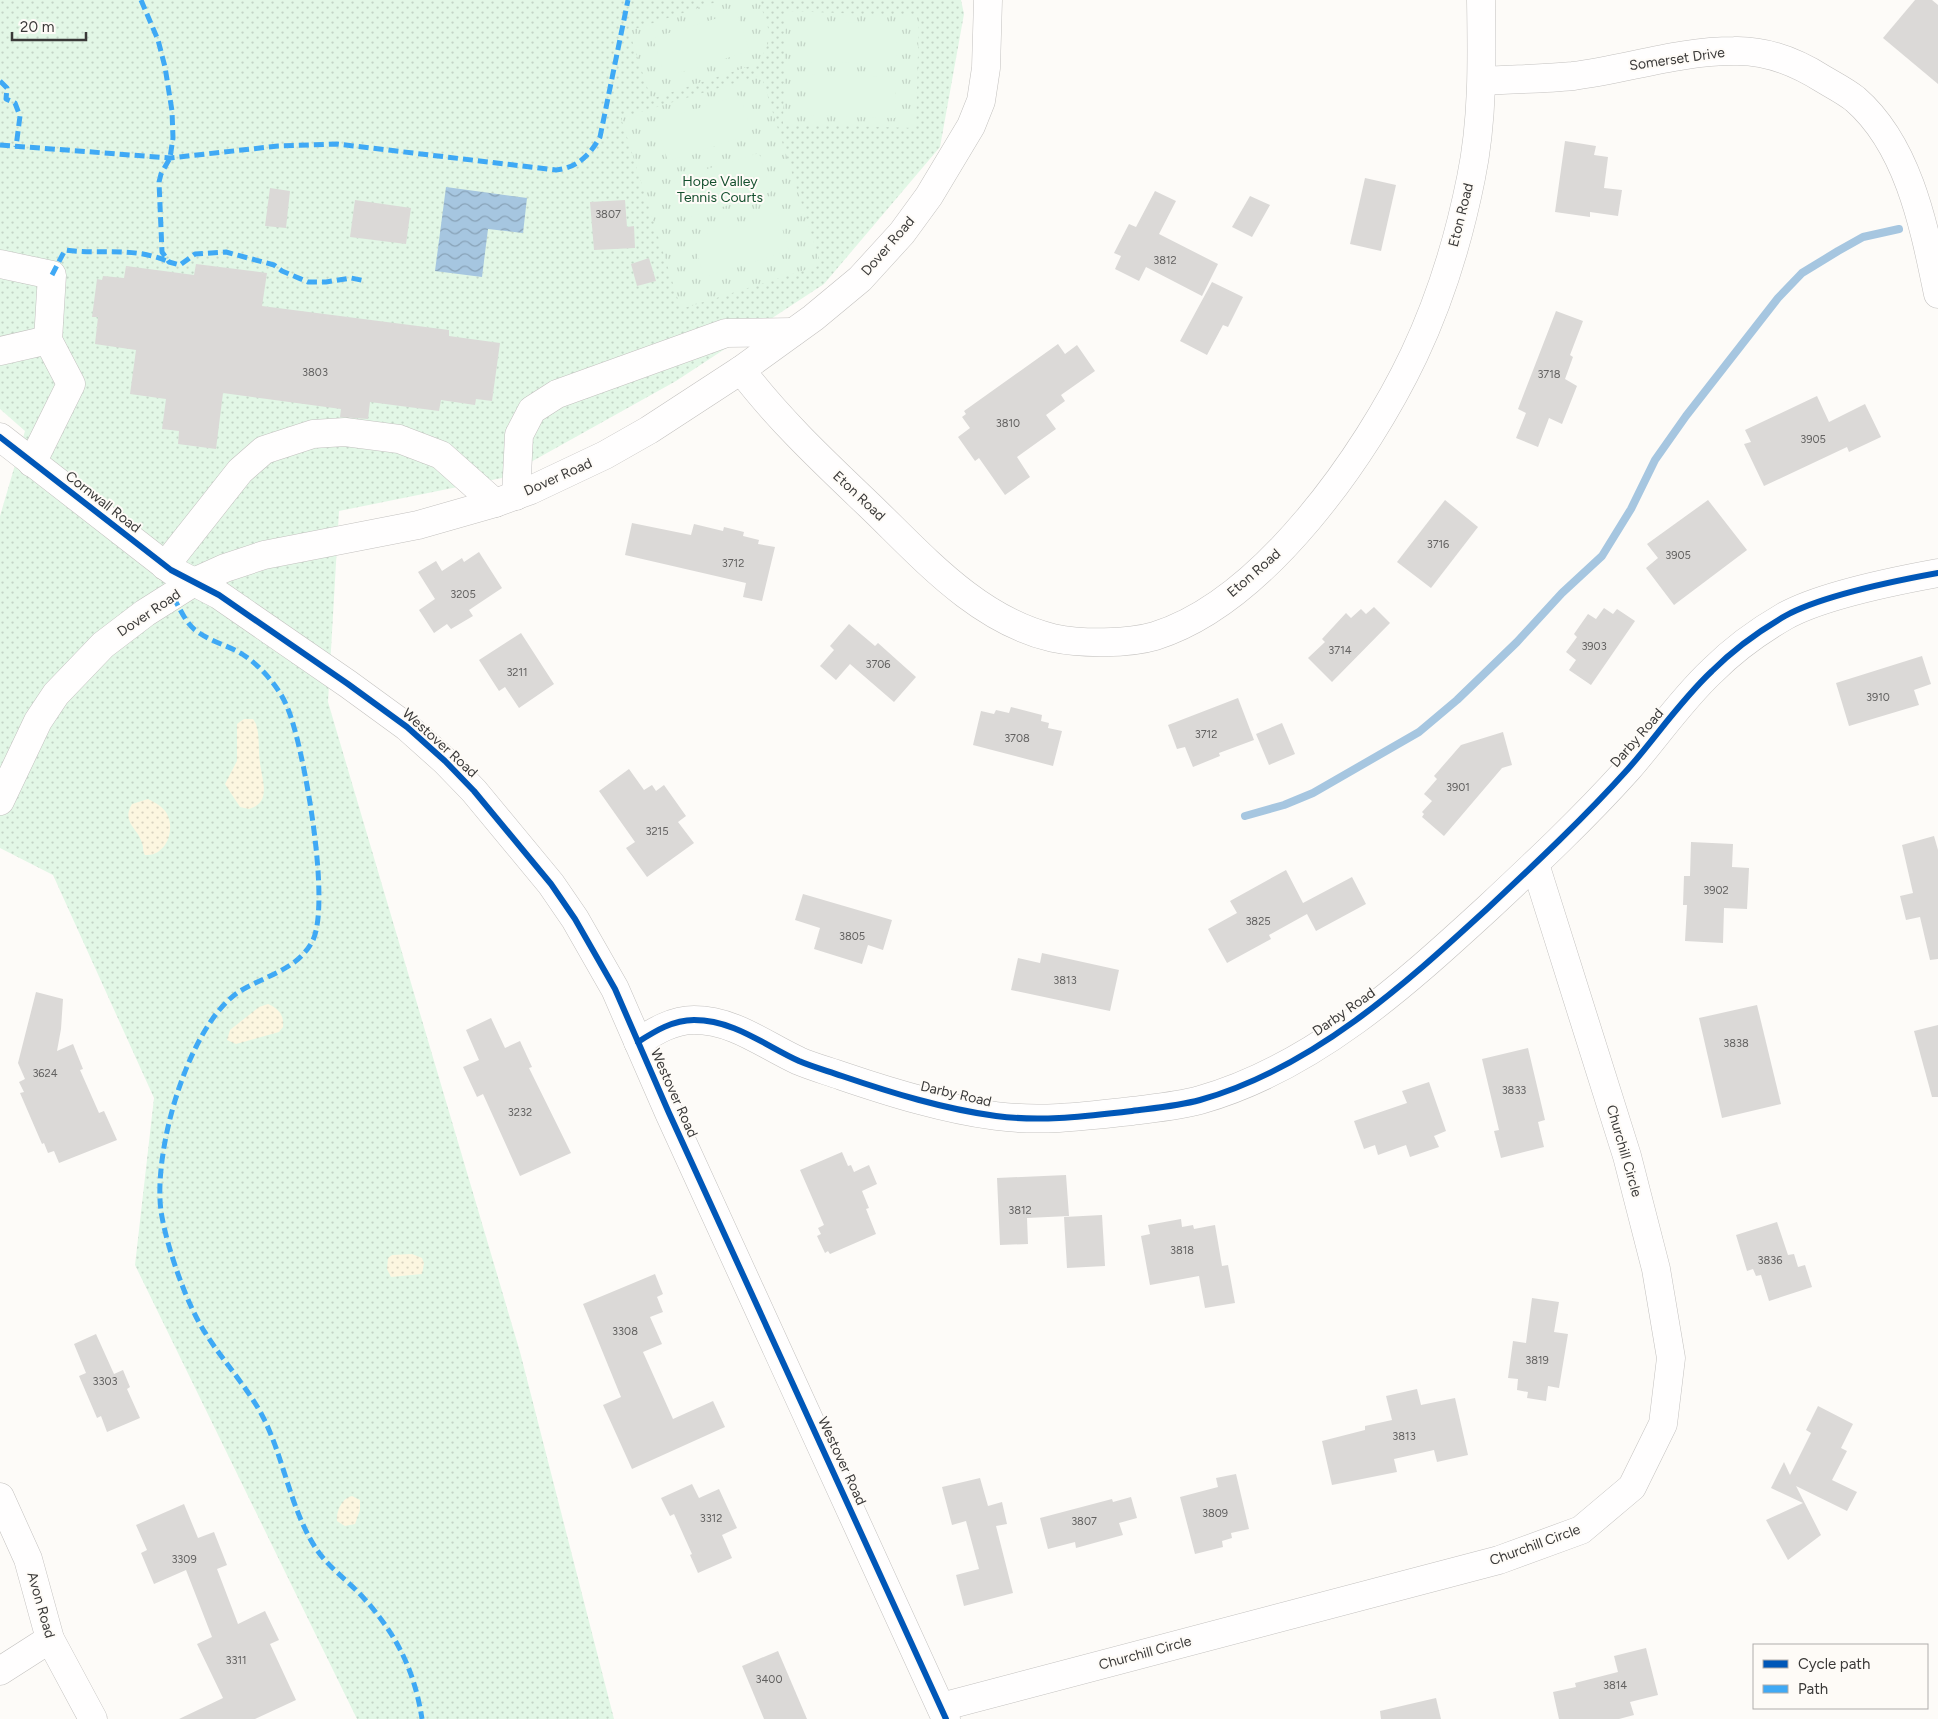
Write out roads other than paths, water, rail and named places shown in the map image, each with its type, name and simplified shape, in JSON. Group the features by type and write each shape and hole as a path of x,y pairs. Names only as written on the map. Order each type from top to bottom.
{"street":[{"name":"Dover Road","path":"0,801 38,721 56,694 103,645 145,613 194,582 225,568 264,555 418,525 505,499 606,456 741,370 860,279 902,233 929,196 972,126 980,101 986,68 988,0"},
{"name":"Eton Road","path":"741,370 762,398 820,459 944,578 973,601 1005,619 1054,638 1124,641 1152,637 1200,616 1226,598 1286,545 1315,511 1382,413 1413,356 1431,315 1453,250 1478,142 1482,80 1481,0"},
{"name":"Somerset Drive","path":"1482,80 1572,76 1637,63 1735,50 1784,59 1806,68 1854,99 1886,136 1908,181 1917,207 1938,294"},
{"path":"0,264 52,275 48,340 71,384 32,463"},
{"path":"165,566 240,471 264,450 313,434 345,432 408,442 441,455 505,499 519,434 532,410 557,394 726,333 793,332"},
{"path":"0,351 48,340"},
{"name":"Cornwall Road","path":"0,437 165,566 194,582"},
{"name":"Darby Road","path":"638,1042 673,1023 694,1020 720,1023 744,1031 799,1061 865,1084 995,1116 1030,1119 1066,1119 1170,1106 1200,1100 1270,1072 1356,1021 1435,956 1535,864 1628,768 1708,674 1728,655 1798,610 1852,592 1938,573"},
{"name":"Westover Road","path":"194,582 219,595 408,727 474,791 551,884 575,919 615,989 944,1713"},
{"name":"Churchill Circle","path":"944,1713 1499,1560 1582,1530 1632,1487 1663,1424 1671,1358 1656,1269 1627,1156 1535,864"},
{"name":"Avon Road","path":"0,1497 28,1560 50,1639 89,1716"},
{"path":"0,1671 50,1639"}],"water":[{"path":"446,187 527,198 523,233 488,229 482,277 435,271"}],"waterway":[{"path":"1245,816 1284,805 1313,793 1419,732 1457,700 1517,642 1562,593 1602,556 1631,509 1655,460 1686,416 1778,298 1802,273 1838,251 1863,237 1899,229"}],"park label":[{"name":"Hope Valley Tennis Courts","path":"720,190"}]}
